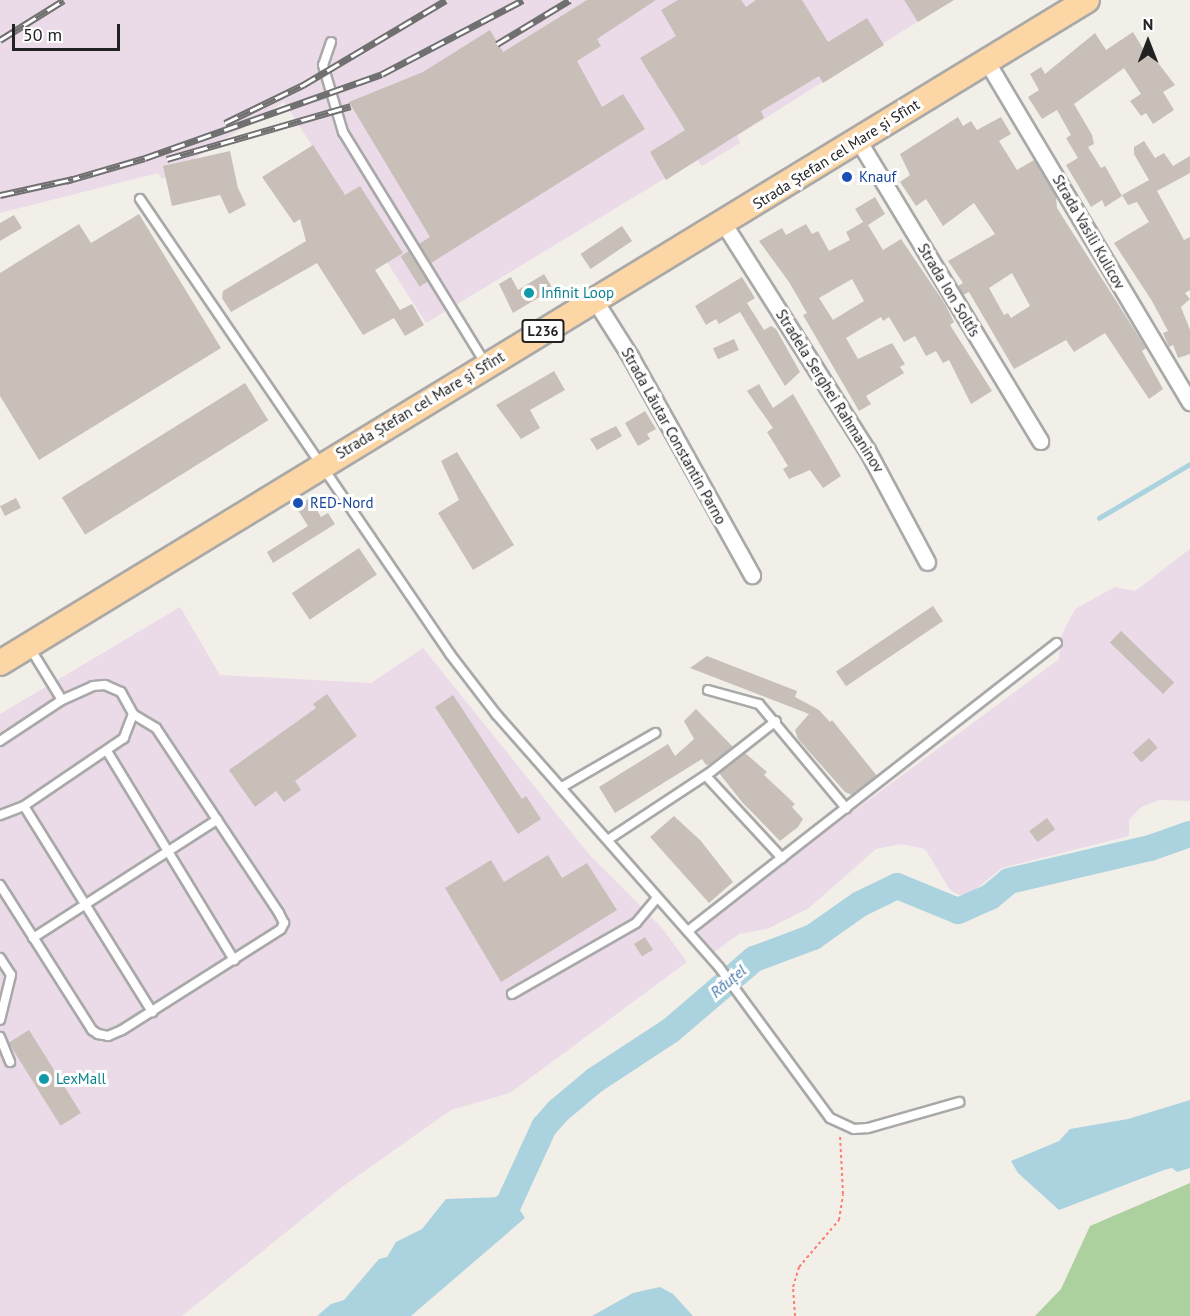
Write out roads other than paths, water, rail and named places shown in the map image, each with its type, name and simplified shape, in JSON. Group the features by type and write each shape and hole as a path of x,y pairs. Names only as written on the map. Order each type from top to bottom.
{"main road":[{"name":"Strada Ștefan cel Mare și Sfînt","path":"0,663 320,465 487,366 594,299 724,224 1087,0"}],"street":[{"name":"Strada Vasili Kulicov","path":"987,62 1190,402"},
{"name":"Strada Ion Soltîs","path":"858,140 1040,441"},
{"name":"Stradela Serghei Rahmaninov","path":"724,224 867,450 927,562"},
{"name":"Strada Lăutar Constantin Parno","path":"594,299 630,356 752,575"}],"lane":[{"path":"331,42 323,65 343,132 487,366"},
{"path":"140,199 450,654 657,898 719,967 830,1118 842,1125 868,1128 959,1102"},
{"path":"688,931 1057,643"},
{"path":"28,646 62,700"},
{"path":"0,741 62,700 93,686 105,685 121,692 133,714 156,728 284,923 281,929 234,960 152,1012 108,1036 92,1030 0,885"},
{"path":"708,690 759,704 776,721 846,808"},
{"path":"0,815 24,806 124,738 133,714"},
{"path":"609,839 706,776 776,721"},
{"path":"562,787 655,733"},
{"path":"107,750 170,850 234,960"},
{"path":"706,776 782,858"},
{"path":"24,806 84,906 152,1012"},
{"path":"33,938 217,820"},
{"path":"512,994 636,923 657,898"},
{"path":"0,958 11,975 0,1020"},
{"path":"0,1037 10,1062"}],"water":[{"path":"1190,1100 1190,1168 1177,1172 1172,1168 1164,1170 1059,1210 1018,1173 1011,1161 1059,1141 1070,1129 1128,1119"},
{"path":"502,1197 516,1204 525,1218 411,1316 317,1316 331,1304 344,1300 379,1259 387,1257 396,1242 422,1229 446,1199"},
{"path":"660,1287 673,1294 693,1316 592,1316 633,1293"}],"waterway":[{"path":"1099,518 1190,464"},
{"name":"Răuțel","path":"484,1222 509,1203 544,1127 558,1111 595,1080 670,1031 754,959 813,937 860,904 897,886 958,911 990,897 1009,881 1150,848 1190,834"}],"railway":[{"path":"0,40 64,0"},
{"path":"225,123 303,85 446,0"},
{"path":"66,181 145,158 382,74 523,0"},
{"path":"497,44 570,0"},
{"path":"167,159 351,106"},
{"path":"0,195 73,179"}],"place":[{"name":"Knauf","path":"847,177"},
{"name":"Infinit Loop","path":"529,293"},
{"name":"RED-Nord","path":"298,503"},
{"name":"LexMall","path":"44,1079"}]}
